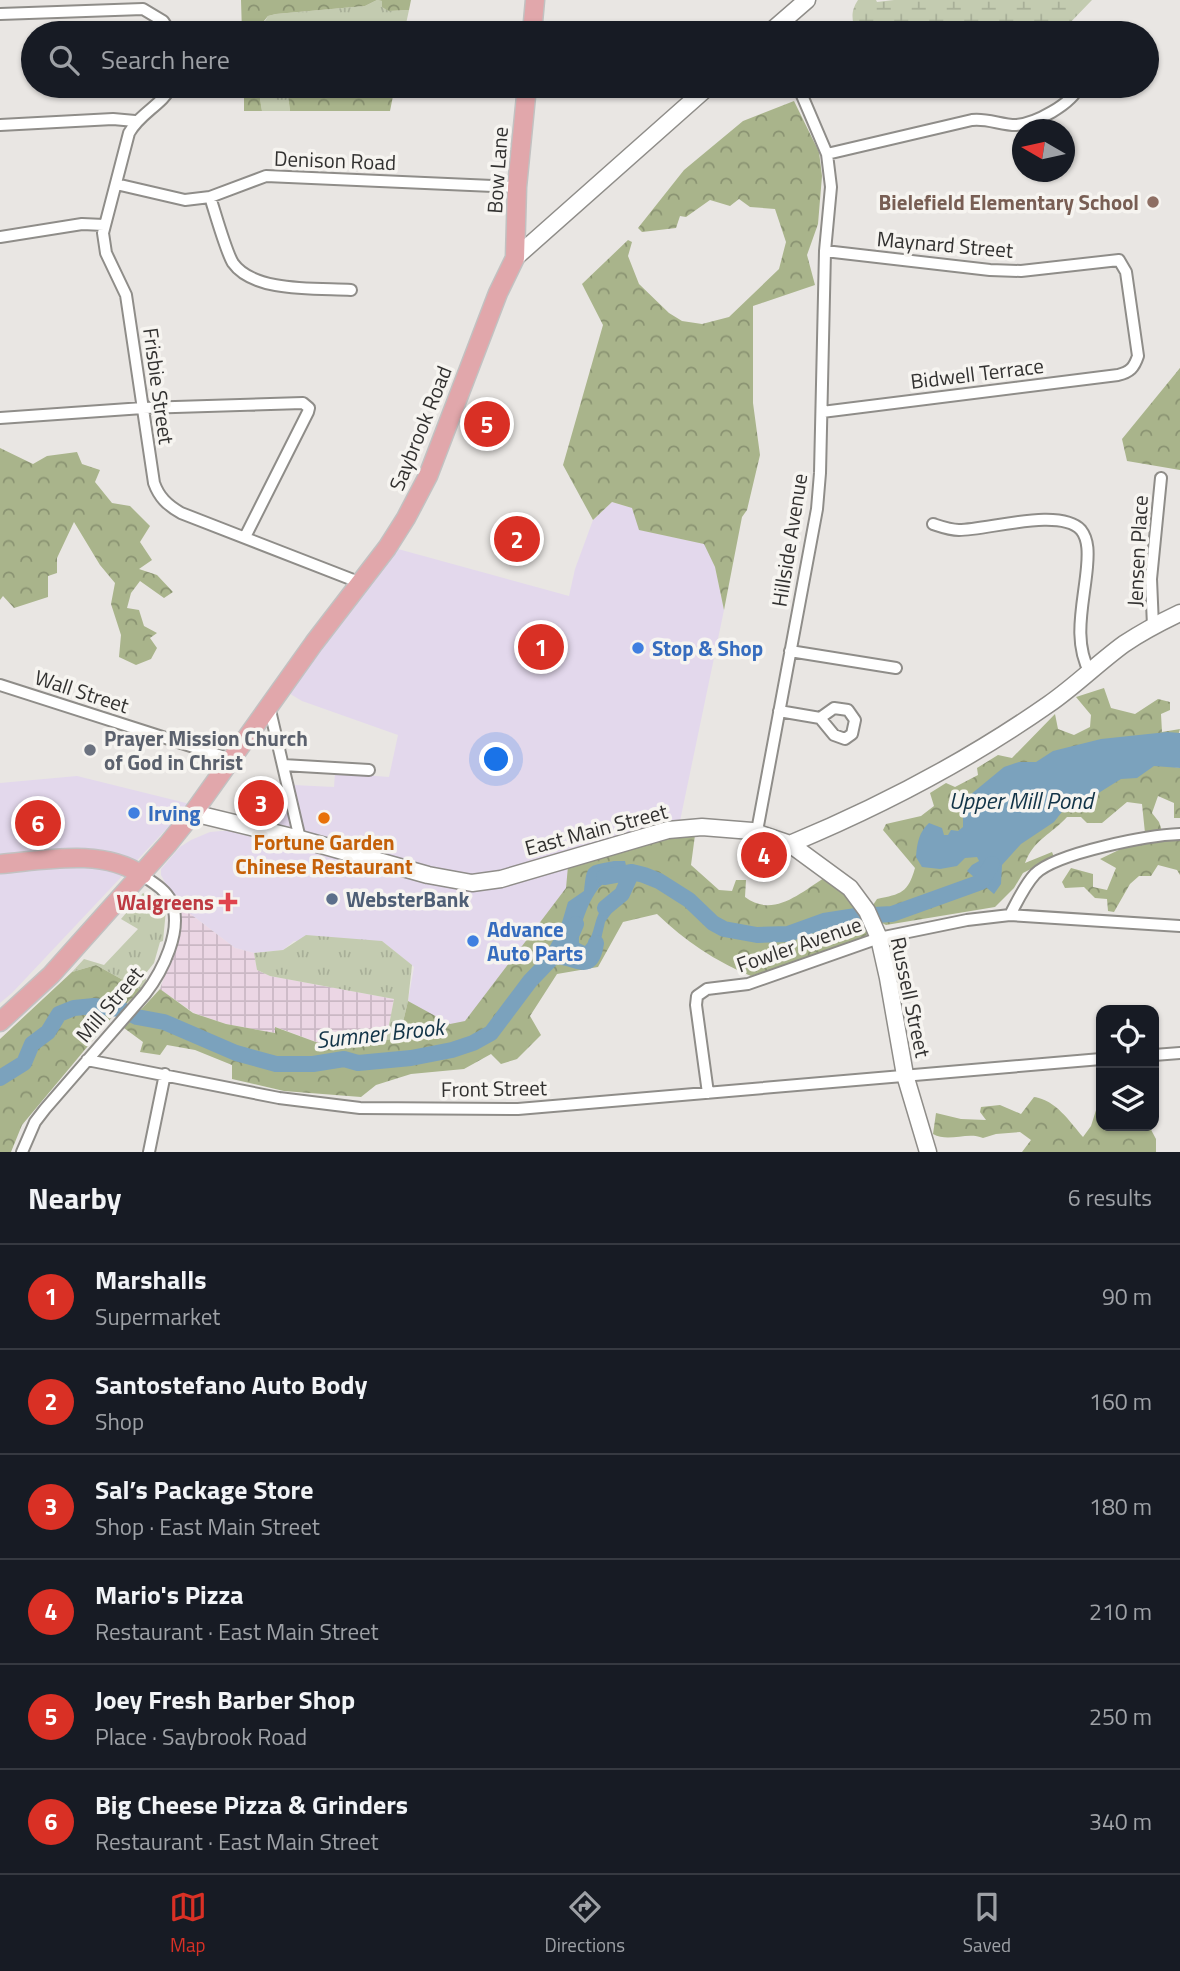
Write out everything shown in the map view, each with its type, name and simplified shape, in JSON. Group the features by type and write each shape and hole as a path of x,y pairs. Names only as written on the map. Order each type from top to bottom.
{"main road":[{"path":"532,21 535,0"},
{"path":"785,21 807,0"},
{"name":"Bow Lane","path":"514,258 517,187 526,98"},
{"name":"Saybrook Road","path":"193,813 406,518 428,476 514,258 695,98"},
{"path":"790,844 828,828 954,763 1048,705 1122,646 1180,613"},
{"path":"0,1022 51,975 193,813"},
{"name":"East Main Street","path":"193,813 300,839 428,875 478,883 668,830 702,827 757,831 790,844"},
{"name":"Russell Street","path":"790,844 839,879 858,898 876,931 888,978 905,1075 928,1152"},
{"path":"0,864 94,858 119,862 142,874"}],"street":[{"path":"0,15 133,9 153,13 163,21"},
{"path":"0,125 113,119 135,121 163,98"},
{"name":"Hillside Avenue","path":"757,831 817,509 820,473 825,251 831,187 827,154 804,98"},
{"path":"827,154 972,120 1023,124 1067,103 1071,98"},
{"name":"Frisbie Street","path":"135,121 129,133 103,233 106,253 126,295 154,483 158,494 164,502 181,513 361,583"},
{"name":"Denison Road","path":"116,184 171,199 193,200 210,197 266,176 517,187"},
{"path":"210,197 233,263 248,277 268,285 351,290"},
{"path":"0,237 82,224 104,225"},
{"name":"Maynard Street","path":"825,251 990,270 1021,271 1119,260 1126,272 1138,346 1135,367"},
{"name":"Bidwell Terrace","path":"822,412 1127,373 1135,367"},
{"path":"0,418 142,408 295,402 308,406 245,537"},
{"name":"Jensen Place","path":"1153,626 1151,579 1161,478"},
{"path":"933,524 960,530 1053,520 1069,523 1082,531 1088,548 1080,638 1082,658 1090,673"},
{"path":"790,651 896,668"},
{"name":"Wall Street","path":"0,685 231,759"},
{"path":"269,706 300,839"},
{"path":"779,711 820,718"},
{"path":"283,765 369,770"},
{"path":"1010,915 1037,872 1057,862 1126,841 1180,834"},
{"name":"Mill Street","path":"22,1152 35,1122 145,994 158,978 166,961 172,933 173,908 165,892 142,874"},
{"name":"Fowler Avenue","path":"708,1093 696,1005 700,993 707,989 726,988 766,979 876,931 1010,915 1180,926"},
{"path":"1159,1055 1180,1053"},
{"name":"Front Street","path":"87,1060 279,1098 360,1108 518,1109 1096,1059"},
{"path":"149,1152 165,1074"}],"shaded area":[{"path":"612,502 632,508 640,530 705,544 715,567 724,610 680,821 503,874 479,875 453,873 414,864 241,818 262,780 292,789 293,785 334,787 335,773 389,777 398,735 302,701 287,692 307,662 398,549 569,596 575,569 593,520"},
{"path":"77,776 190,804 0,1003 0,783"},
{"path":"228,831 459,890 496,888 595,859 457,1032 408,1001 414,967 382,941 294,941 283,950 254,953 235,948 176,903 161,875 161,869 180,847 191,840 210,832"},
{"path":"176,903 235,948 254,953 257,970 270,976 394,999 386,1041 324,1045 276,1027 275,1033 226,1024 194,1013 160,989 169,963"}],"green space":[{"path":"241,0 377,0 365,6 276,14 268,16 264,21 242,21"},
{"path":"377,0 382,1 389,11 409,10 407,21 265,21 268,16 276,14 365,6"},
{"path":"377,0 411,0 409,10 389,11 382,7 382,1"},
{"path":"858,0 1092,0 1072,21 853,21 854,8"},
{"path":"244,98 260,98 262,111 244,111"},
{"path":"260,98 288,98 290,111 262,111"},
{"path":"288,98 393,98 390,111 290,111"},
{"path":"794,101 819,152 822,176 818,224 807,255 815,285 753,306 753,403 760,455 747,510 742,517 724,610 715,567 704,544 639,530 632,508 612,502 593,520 563,465 603,325 582,284 628,240 632,242 628,256 639,284 669,313 682,321 702,324 729,317 779,269 786,242 775,209 750,207 739,199 730,206 710,200 686,217 680,216 676,228 642,232 638,228 684,170 743,121"},
{"path":"1180,368 1180,470 1127,461 1122,439"},
{"path":"0,448 33,464 47,456 77,452 82,464 100,470 95,482 112,503 130,506 150,526 140,542 152,560 139,569 157,575 173,592 164,598 140,581 131,593 127,608 139,610 144,626 157,633 150,638 157,648 151,659 136,665 119,657 121,635 111,604 115,583 100,565 74,522 57,558 57,573 48,576 48,597 14,608 3,596 0,600"},
{"path":"1104,688 1111,708 1135,714 1158,699 1170,702 1170,710 1161,714 1162,732 1180,729 1169,766 1180,768 1180,818 1174,818 1174,803 1158,796 1152,813 1162,831 1145,833 1142,804 1127,802 1102,823 1087,823 1081,817 1067,817 1038,842 1025,863 1052,852 1054,857 1023,873 1014,888 995,907 886,925 880,922 871,908 877,899 902,891 909,883 915,868 883,830 886,824 921,816 934,806 930,793 946,783 955,787 978,775 977,768 998,755 1012,758 1055,714 1058,729 1074,735 1090,727 1091,715 1076,697"},
{"path":"695,835 691,865 719,890 732,891 736,880 746,880 745,897 755,903 776,904 795,897 824,878 854,901 869,932 862,940 751,976 701,950 657,914 623,922 598,967 557,974 530,1016 541,1035 517,1059 501,1064 491,1054 464,1069 411,1074 376,1085 361,1097 284,1091 232,1079 232,1065 195,1050 167,1045 160,1055 140,1052 143,1042 124,1028 160,989 193,1013 226,1024 275,1033 275,1027 324,1045 399,1039 408,1001 450,1024 465,1021 566,888 568,866 666,839"},
{"path":"1165,839 1180,840 1180,875 1177,870 1158,865 1151,876 1139,876 1130,884 1114,912 1108,911 1107,899 1095,898 1084,887 1065,888 1062,882 1071,868 1093,874 1093,887 1107,890 1116,868 1100,859 1125,847"},
{"path":"143,893 158,901 164,899 166,910 163,941 160,942 154,963 146,973 146,981 141,990 96,965 72,972 84,959 104,965 138,929 121,919"},
{"path":"306,935 382,941 412,965 408,1001 399,1039 386,1041 394,999 270,976 257,970 254,953 283,950"},
{"path":"96,965 141,990 113,1016 22,1125 11,1152 0,1152 0,1039 72,972"},
{"path":"1034,1097 1042,1099 1067,1118 1083,1137 1091,1126 1096,1110 1096,1131 1152,1131 1156,1139 1156,1152 1022,1152 1031,1140 1020,1132 983,1138 933,1134 936,1113 961,1119 986,1120 980,1112 981,1107 1000,1105 1021,1114"}],"water":[{"name":"Upper Mill Pond","path":"1180,733 1180,768 1154,766 1137,778 1121,779 1076,807 1065,808 1054,822 1021,844 1002,865 1001,884 994,894 967,871 979,861 977,857 965,858 957,866 940,869 922,867 916,857 919,838 929,823 942,828 944,835 948,835 951,830 958,831 963,827 963,812 968,808 970,795 1004,767 1019,762 1036,762 1053,751 1101,739"},
{"path":"625,861 627,870 620,879 605,883 598,889 586,911 581,929 579,943 585,946 606,902 614,896 620,897 605,922 599,948 592,962 558,936 568,902 584,891 587,871 598,864"}],"waterway":[{"name":"Sumner Brook","path":"604,877 632,872 659,881 689,900 713,923 724,929 757,935 788,934 824,921 892,914 981,882 992,864"},
{"path":"605,908 622,894 632,872"},
{"name":"Sumner Brook","path":"0,1078 24,1063 32,1044 48,1032 59,1014 74,1008 94,1006 120,1009 137,1017 164,1022 236,1053 276,1064 313,1064 344,1059 358,1063 411,1058 452,1050 491,1033 530,981 553,957 576,924"},
{"path":"553,957 585,962 594,953 596,943"}],"place":[{"name":"Bielefield Elementary School","path":"1153,202"},
{"name":"Joey Fresh Barber Shop","path":"487,424"},
{"name":"Santostefano Auto Body","path":"517,539"},
{"name":"Marshalls","path":"541,647"},
{"name":"Stop & Shop","path":"638,648"},
{"name":"Prayer Mission Church of God in Christ","path":"90,750"},
{"name":"Sal’s Package Store","path":"261,803"},
{"name":"Irving","path":"134,813"},
{"name":"Fortune Garden Chinese Restaurant","path":"324,818"},
{"name":"Big Cheese Pizza & Grinders","path":"38,823"},
{"name":"Mario's Pizza","path":"764,855"},
{"name":"WebsterBank","path":"332,899"},
{"name":"Walgreens","path":"228,902"},
{"name":"Advance Auto Parts","path":"473,941"}]}
